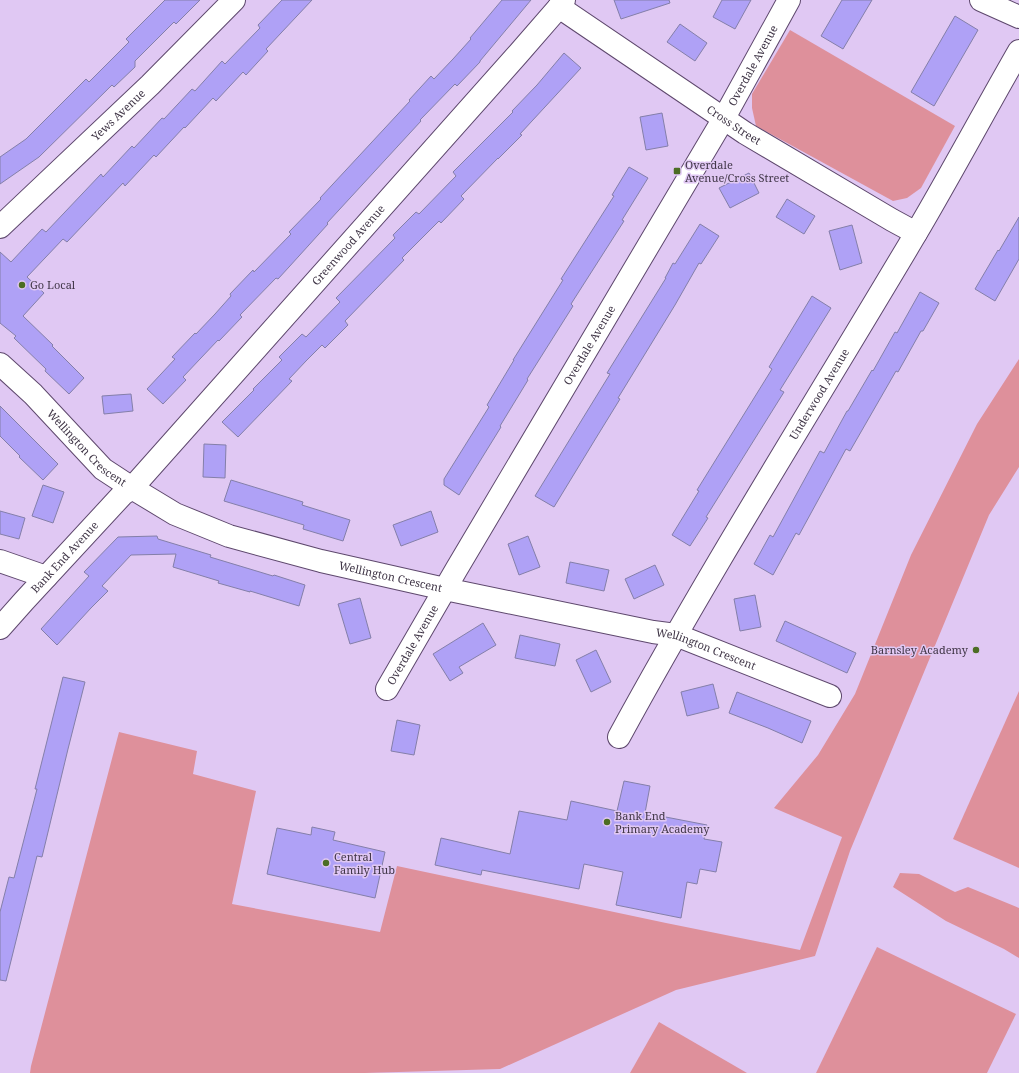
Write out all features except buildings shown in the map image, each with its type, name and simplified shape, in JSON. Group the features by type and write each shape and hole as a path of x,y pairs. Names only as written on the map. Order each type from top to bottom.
{"street":[{"name":"Yews Avenue","path":"0,227 150,85 234,0"},
{"name":"Overdale Avenue","path":"387,689 724,118 789,0"},
{"path":"981,0 1019,17"},
{"name":"Cross Street","path":"561,4 745,133 916,233"},
{"name":"Greenwood Avenue","path":"132,488 520,53 561,4"},
{"name":"Underwood Avenue","path":"620,737 656,668 916,233 1019,51"},
{"name":"Wellington Crescent","path":"0,364 33,394 103,469 175,514 229,536 321,561 445,590 653,632 676,635 830,696"},
{"name":"Bank End Avenue","path":"0,628 123,494 132,488"},
{"path":"0,562 46,577"}],"shaded area":[{"path":"790,30 955,126 921,188 907,198 893,201 756,126 752,108 752,94"},
{"path":"1019,359 1019,467 989,515 850,851 815,956 676,990 500,1069 365,1073 30,1073 119,732 197,751 193,774 256,791 232,904 380,932 397,866 800,950 842,837 774,808 818,755 855,694 911,555 977,424"},
{"path":"1019,691 1019,868 953,839"},
{"path":"900,873 919,874 955,892 968,887 1019,908 1019,958 1004,949 946,921 893,887"},
{"path":"877,947 1016,1014 987,1073 816,1073"},
{"path":"659,1022 747,1073 630,1073"}],"place":[{"name":"Overdale Avenue/Cross Street","path":"677,171"},
{"name":"Go Local","path":"22,285"},
{"name":"Barnsley Academy","path":"976,650"},
{"name":"Bank End Primary Academy","path":"607,822"},
{"name":"Central Family Hub","path":"326,863"}]}
